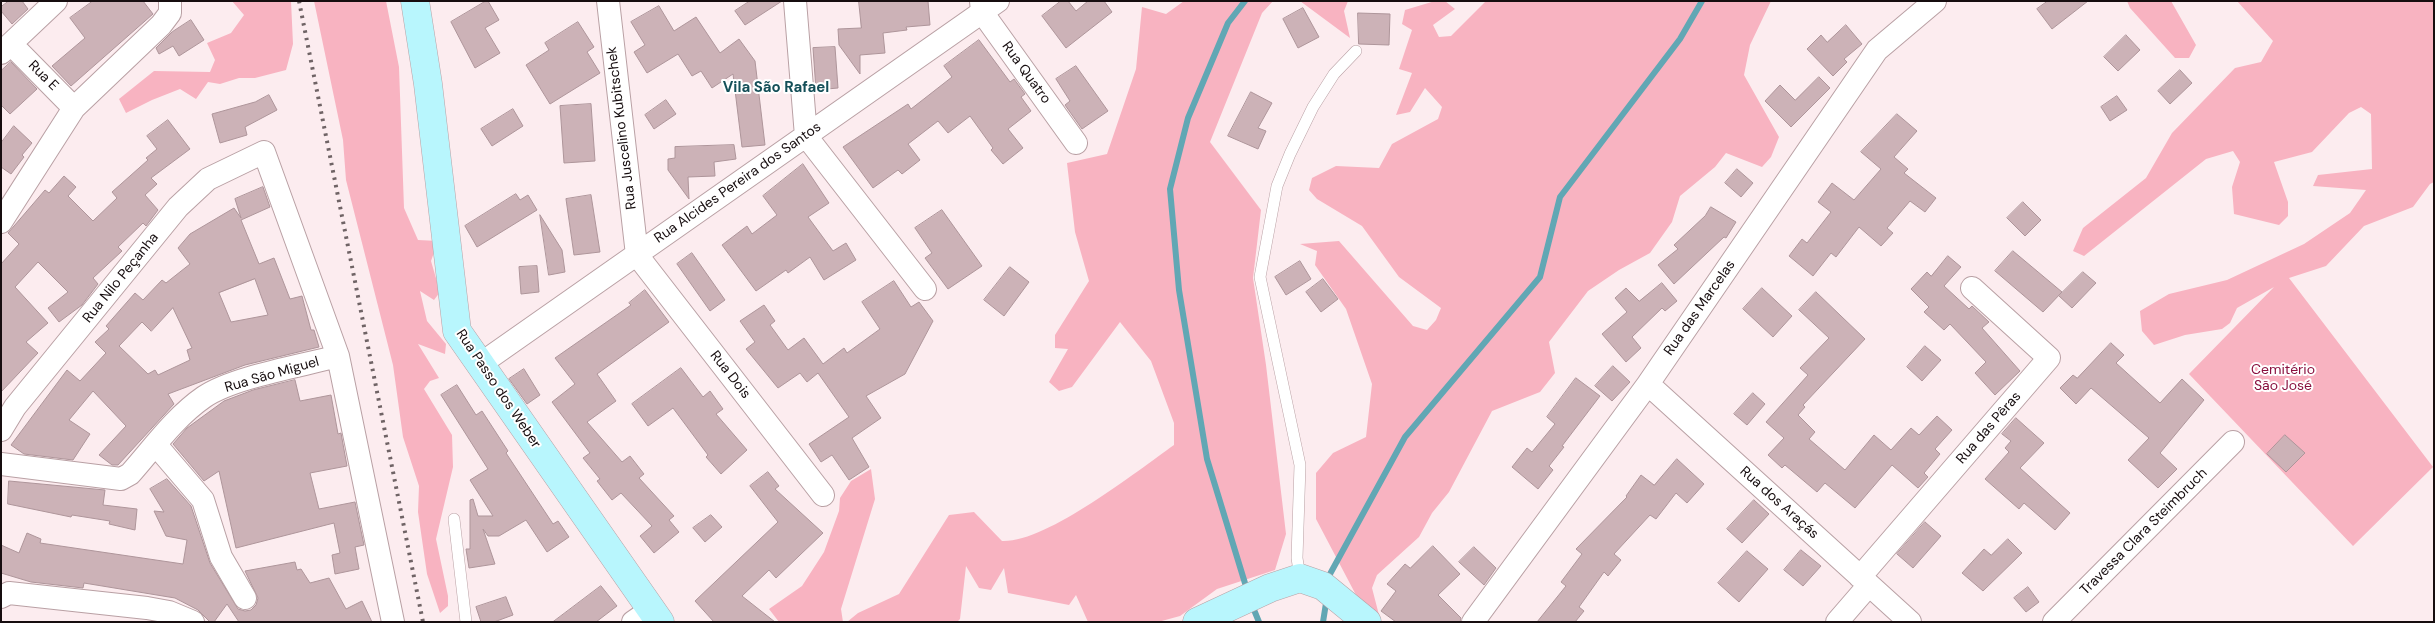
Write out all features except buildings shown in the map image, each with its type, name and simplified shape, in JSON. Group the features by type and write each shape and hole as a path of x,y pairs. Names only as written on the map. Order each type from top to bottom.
{"street":[{"path":"6,49 56,1"},
{"path":"1,222 74,108 161,26 170,13 170,1"},
{"name":"Rua Passo dos Weber","path":"415,1 428,84 457,331 648,618"},
{"name":"Rua Juscelino Kubitschek","path":"608,1 637,254"},
{"path":"795,1 806,136 925,289"},
{"name":"Rua das Marcelas","path":"1473,622 1648,384 1877,50 1935,1"},
{"name":"Rua Alcides Pereira dos Santos","path":"479,365 806,136 987,5"},
{"name":"Rua Quatro","path":"987,5 1076,143"},
{"name":"Rua E","path":"6,49 74,108"},
{"name":"Rua São Miguel","path":"264,152 338,356 393,622"},
{"name":"Rua Nilo Peçanha","path":"1,430 15,407 178,207 208,179 264,152"},
{"name":"Rua Dois","path":"637,254 823,495"},
{"name":"Rua das Pêras","path":"1864,581 2050,358 1972,288"},
{"name":"Rua São Miguel","path":"1,464 121,478 130,474 181,416 204,397 231,384 338,356"},
{"name":"Rua dos Araçás","path":"1648,384 1910,622"},
{"name":"Travessa Clara Steimbruch","path":"2054,622 2233,442"},
{"path":"156,445 204,500 221,557 245,598"},
{"path":"1197,622 1270,588 1300,578 1323,586 1367,622"},
{"path":"1837,622 1864,581"},
{"path":"1,597 9,593 147,608 169,612 193,622"}],"lane":[{"path":"1300,578 1297,558 1300,465 1260,277 1277,186 1290,154 1314,107 1334,74 1356,51"},
{"path":"454,519 466,622"}],"green space":[{"path":"232,1 291,1 293,44 286,70 255,78 239,78 220,84 208,82 196,99 180,89 126,113 119,99 154,71 210,72 215,60 207,43 231,33 244,15"},
{"path":"314,1 386,1 399,67 404,208 418,240 438,241 431,261 440,292 434,300 420,291 427,321 446,344 445,354 418,344 439,378 430,381 424,389 452,435 453,467 436,539 448,596 448,606 440,613 427,574 418,512 419,486 403,437 393,365 346,180 343,140"},
{"path":"1184,1 1273,1 1262,13 1210,142 1261,210 1253,278 1266,365 1286,534 1275,570 1217,589 1180,616 1158,622 1088,622 1076,595 1069,605 1008,593 1004,568 991,590 979,588 966,566 960,619 957,622 847,622 858,613 899,594 949,515 974,512 1002,541 1020,539 1066,519 1114,488 1174,445 1174,423 1151,361 1120,322 1072,387 1059,391 1049,382 1068,349 1055,348 1055,335 1089,281 1075,232 1067,163 1107,154 1136,69 1142,7 1166,14"},
{"path":"1300,1 1348,1 1344,11 1350,38"},
{"path":"1435,1 1445,1 1455,9 1433,25 1439,37 1451,36 1486,1 1771,1 1750,45 1744,75 1779,137 1771,157 1762,167 1726,153 1715,167 1680,196 1672,222 1650,253 1619,270 1588,291 1549,342 1555,373 1540,392 1492,411 1449,492 1432,513 1419,537 1377,575 1372,588 1379,615 1366,614 1316,519 1316,473 1333,453 1366,437 1372,384 1346,309 1315,265 1317,251 1300,244 1339,241 1413,326 1427,330 1436,320 1441,308 1399,277 1362,226 1317,199 1309,190 1312,178 1336,166 1379,168 1392,144 1438,119 1442,107 1425,88 1410,112 1396,115 1412,73 1399,69 1412,30 1402,24 1405,10"},
{"path":"2127,1 2171,1 2196,45 2189,58 2175,58 2130,8"},
{"name":"Cemitério São José","path":"2237,1 2434,1 2434,182 2430,184 2413,207 2364,226 2326,266 2289,278 2433,467 2353,546 2189,374 2274,287 2237,308 2230,323 2222,329 2185,335 2154,345 2142,331 2140,311 2169,294 2227,280 2304,244 2350,213 2366,190 2313,186 2318,175 2372,169 2371,114 2361,107 2349,113 2312,152 2274,162 2288,202 2288,216 2279,225 2234,214 2232,187 2240,162 2233,151 2206,159 2084,256 2073,251 2083,228 2146,178 2172,133 2235,68 2261,62 2273,41"},
{"path":"871,469 875,499 841,609 843,622 779,622 769,609 802,586 824,552 839,511 840,498 851,481"}],"waterway":[{"path":"1245,1 1228,23 1188,118 1170,189 1179,290 1207,459 1248,593"},
{"path":"1329,582 1330,574 1405,437 1540,277 1560,197 1680,39 1702,1"},
{"path":"1323,622 1327,597"},
{"path":"1252,605 1259,622"}],"railway":[{"path":"299,1 423,622"}],"district":[{"name":"Vila São Rafael","path":"776,88"}]}
